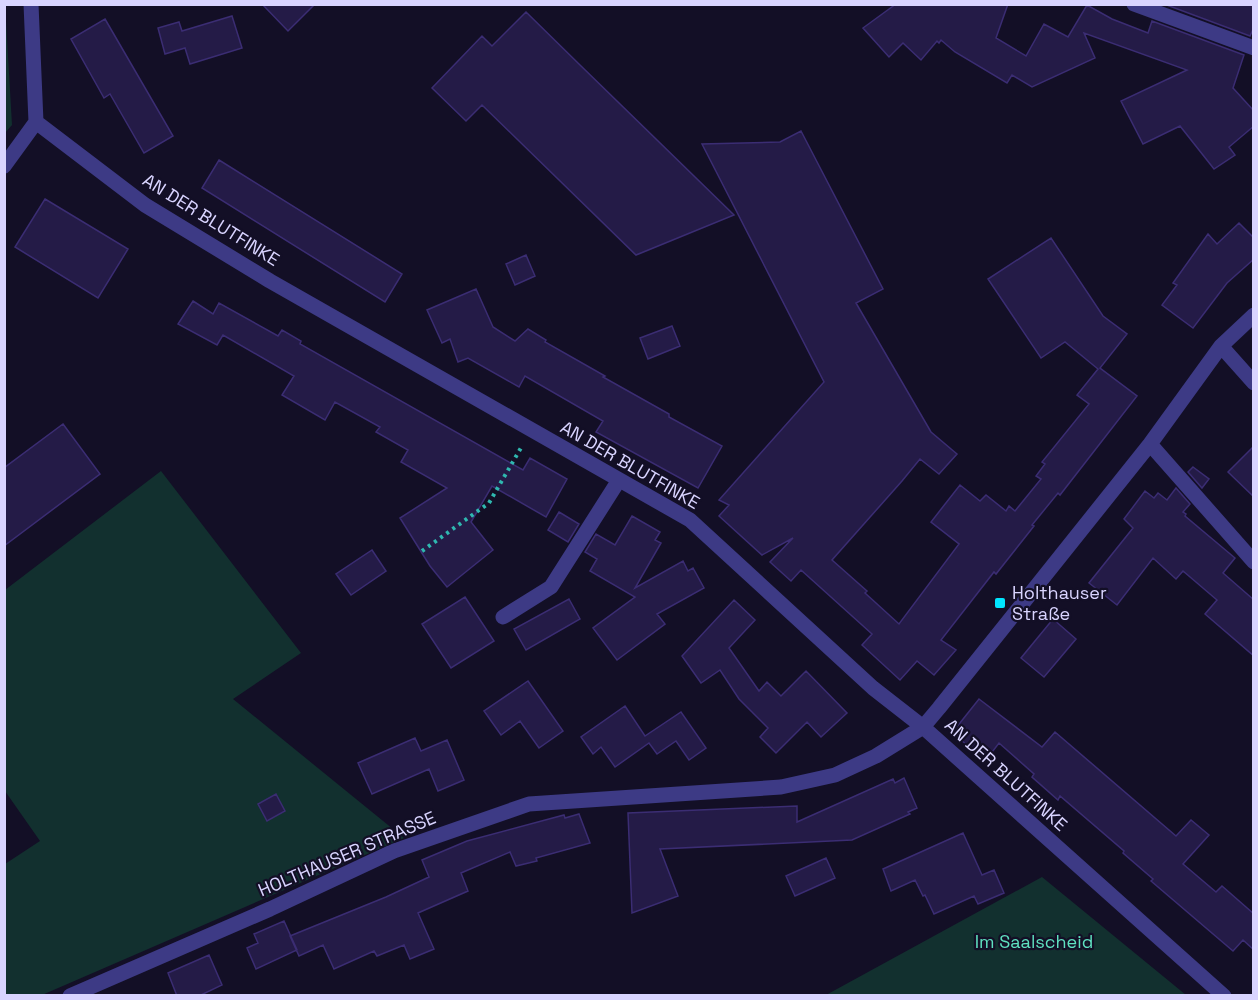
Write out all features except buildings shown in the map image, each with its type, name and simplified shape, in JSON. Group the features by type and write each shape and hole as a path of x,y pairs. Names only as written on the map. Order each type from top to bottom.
{"street":[{"path":"4,166 36,122 31,4"},
{"path":"1134,4 1254,48"},
{"name":"AN DER BLUTFINKE","path":"36,122 145,205 270,281 690,520 873,688 923,727 1224,996"},
{"name":"HOLTHAUSER STRASSE","path":"70,996 270,909 394,851 530,804 781,788 835,775 876,756 923,727 1016,614 1150,444 1221,346 1254,315"},
{"path":"1221,346 1254,383"},
{"path":"1150,444 1254,562"},
{"path":"503,616 551,587 619,480"}],"path":[{"path":"422,551 489,503 532,430"}],"green space":[{"path":"4,5 12,125 5,133"},
{"path":"161,471 301,653 233,699 404,838 42,995 5,996 5,864 40,841 5,791 5,590"},
{"name":"Im Saalscheid","path":"1042,877 1186,995 826,995"}],"place":[{"name":"Holthauser Straße","path":"1000,603"}]}
